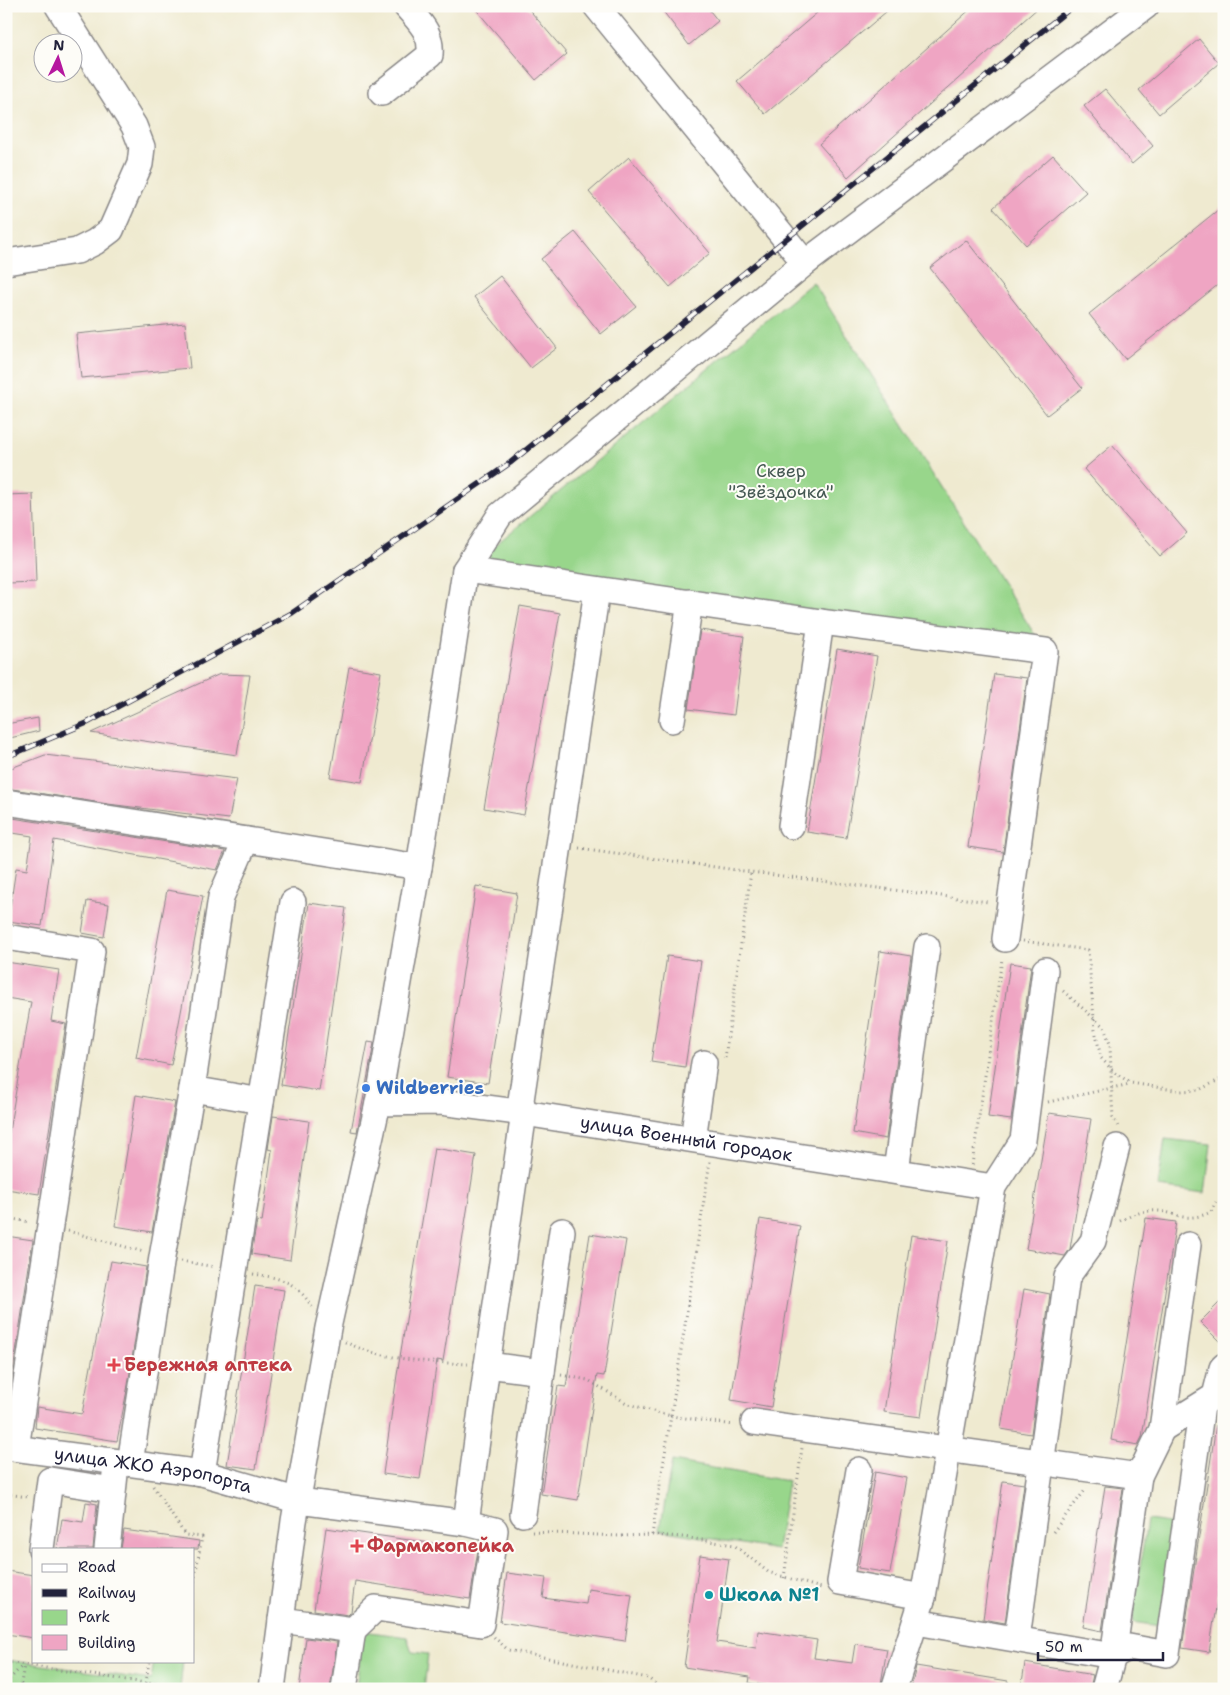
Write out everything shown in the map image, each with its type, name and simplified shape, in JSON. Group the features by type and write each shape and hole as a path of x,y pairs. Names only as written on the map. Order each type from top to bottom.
{"street":[{"path":"6,262 77,251 111,230 140,164 142,147 134,126 58,6"},
{"path":"382,93 430,56 431,44 426,30 406,6"},
{"path":"596,6 804,263"},
{"path":"272,1689 294,1521 328,1328 378,1103 419,867 465,570 500,515 804,263 1146,6"},
{"path":"465,570 821,622 1046,651 1005,939"},
{"path":"466,1522 524,1113 521,1100 596,590"},
{"path":"672,720 690,602"},
{"path":"791,826 821,622"},
{"path":"6,802 419,867"},
{"path":"107,1548 113,1490 123,1462 192,1089 221,897 246,840"},
{"path":"202,1473 293,902"},
{"path":"6,937 92,951 49,1226 11,1448"},
{"path":"896,1171 927,947"},
{"path":"894,1689 923,1597 993,1186 1023,1140 1046,970"},
{"path":"693,1139 704,1062"},
{"path":"192,1089 261,1101"},
{"name":"улица Военный городок","path":"378,1103 441,1102 524,1113 993,1186"},
{"path":"1017,1638 1067,1277 1093,1241 1117,1147"},
{"path":"523,1514 562,1231"},
{"path":"1104,1689 1113,1656 1139,1476 1162,1429 1188,1244"},
{"path":"487,1365 542,1372"},
{"path":"1162,1429 1202,1406 1215,1396 1224,1366"},
{"path":"916,1622 1113,1656 1129,1647 1167,1654 1202,1406"},
{"path":"746,1424 1041,1461 1139,1476"},
{"name":"улица ЖКО Аэропорта","path":"11,1448 202,1473 299,1501 466,1522 495,1530"},
{"path":"859,1470 840,1582 923,1597"},
{"path":"41,1548 50,1480 113,1490"},
{"path":"344,1689 353,1630 376,1608 481,1624 495,1530"},
{"path":"281,1620 353,1630"}],"path":[{"path":"559,845 1010,905"},
{"path":"971,1171 1005,939 1088,950 1095,1030 1101,1058 1111,1069 1131,1083"},
{"path":"1046,970 1054,982 1104,1027 1110,1044 1113,1117 1119,1130 1117,1147"},
{"path":"1025,1122 1041,1103 1131,1083 1180,1091 1199,1090 1220,1079 1224,1072"},
{"path":"1119,1222 1141,1212 1158,1211 1184,1217 1199,1217 1211,1212 1216,1202"},
{"path":"6,1218 49,1226 162,1257 286,1280 302,1293 328,1328 339,1339 362,1350 398,1358 487,1365"},
{"path":"542,1372 588,1380 628,1404 671,1416 746,1424"},
{"path":"652,1535 671,1416"},
{"path":"784,1578 802,1444"},
{"path":"149,1479 185,1535 202,1537 195,1576"},
{"path":"1051,1534 1091,1482"},
{"path":"495,1530 620,1536 683,1536 734,1545 768,1572 822,1589"},
{"path":"481,1624 508,1650 648,1678 661,1689"},
{"path":"6,1662 180,1688 200,1689"},
{"path":"146,1683 149,1662"},
{"path":"6,1682 24,1665"},
{"path":"20,1689 24,1665"}],"green space":[{"name":"Сквер \"Звёздочка\"","path":"813,282 1045,651 465,570"},
{"path":"1165,1139 1211,1144 1205,1193 1158,1187"},
{"path":"672,1461 788,1481 777,1550 660,1530"},
{"path":"1147,1520 1176,1524 1160,1626 1132,1622"},
{"path":"363,1631 407,1637 412,1652 428,1654 424,1689 356,1689"},
{"path":"6,1660 151,1680 154,1662 183,1662 180,1689 6,1689"}],"building":[{"path":"473,6 526,6 567,54 536,80"},
{"path":"659,6 706,6 718,21 689,45"},
{"path":"825,6 893,6 765,114 737,81"},
{"path":"974,6 1040,6 848,177 819,144"},
{"path":"1199,39 1219,63 1159,114 1139,90"},
{"path":"1105,89 1153,146 1132,164 1084,106"},
{"path":"1053,155 1086,192 1026,245 993,208"},
{"path":"629,157 710,253 670,287 589,192"},
{"path":"1224,205 1224,280 1125,359 1089,314"},
{"path":"575,232 636,306 601,334 541,259"},
{"path":"966,240 1082,388 1047,415 930,268"},
{"path":"500,276 557,348 531,368 474,297"},
{"path":"185,323 190,368 81,378 76,334"},
{"path":"1112,445 1187,533 1160,556 1084,469"},
{"path":"33,494 36,582 7,583 6,495"},
{"path":"520,606 560,613 524,815 484,808"},
{"path":"700,630 744,636 734,715 688,709"},
{"path":"837,649 877,656 846,838 807,832"},
{"path":"349,667 381,672 362,782 330,777"},
{"path":"220,674 250,675 237,755 91,733"},
{"path":"994,674 1027,678 1003,852 968,847"},
{"path":"38,718 39,731 6,739 6,724"},
{"path":"45,755 237,779 229,819 108,804 6,788 6,770"},
{"path":"6,817 225,851 217,870 54,840 42,926 8,921 16,868 27,870 32,836 6,832"},
{"path":"476,886 517,893 488,1083 447,1077"},
{"path":"167,890 203,896 171,1065 136,1058"},
{"path":"87,901 109,904 104,937 82,933"},
{"path":"309,903 346,908 319,1091 281,1085"},
{"path":"880,951 911,956 886,1139 853,1133"},
{"path":"667,956 701,961 685,1067 651,1062"},
{"path":"6,962 59,970 51,1021 66,1024 39,1194 6,1189 6,1149 31,1002 6,998"},
{"path":"1010,963 1031,966 1011,1120 988,1117"},
{"path":"368,1042 374,1043 357,1132 351,1131"},
{"path":"136,1095 175,1102 152,1232 115,1226"},
{"path":"1049,1113 1091,1119 1070,1249 1065,1256 1026,1249"},
{"path":"273,1116 309,1121 290,1260 251,1254 257,1221 262,1222 272,1150 268,1149"},
{"path":"434,1148 476,1155 443,1361 437,1360 420,1479 383,1474"},
{"path":"1146,1218 1176,1222 1142,1437 1138,1445 1111,1440"},
{"path":"760,1219 800,1226 771,1407 731,1400"},
{"path":"590,1234 626,1240 604,1376 597,1375 578,1500 541,1494 558,1386 566,1387"},
{"path":"911,1235 948,1241 921,1417 884,1412"},
{"path":"6,1236 33,1240 6,1417"},
{"path":"111,1261 146,1267 128,1385 117,1441 35,1428 37,1407 82,1414"},
{"path":"255,1286 284,1290 256,1469 227,1465"},
{"path":"1024,1289 1050,1294 1031,1434 1001,1429"},
{"path":"1224,1298 1224,1346 1200,1322"},
{"path":"1216,1425 1224,1426 1224,1556 1209,1652 1182,1648"},
{"path":"875,1472 907,1478 890,1573 858,1568"},
{"path":"1003,1481 1024,1484 1005,1623 983,1619"},
{"path":"1105,1486 1123,1488 1102,1631 1083,1627"},
{"path":"86,1502 97,1504 93,1548 57,1548 62,1519 83,1522"},
{"path":"326,1528 478,1550 470,1599 355,1581 351,1612 348,1615 314,1610"},
{"path":"124,1530 199,1541 198,1549 121,1548"},
{"name":"Школа №1","path":"700,1555 729,1559 717,1642 756,1648 758,1631 817,1640 814,1658 852,1663 855,1644 887,1649 880,1689 828,1689 814,1687 814,1689 790,1689 749,1683 750,1677 684,1667"},
{"path":"6,1571 32,1575 32,1638 6,1634"},
{"path":"507,1573 546,1578 543,1598 586,1604 588,1589 632,1595 625,1641 500,1622"},
{"path":"306,1638 337,1642 330,1689 299,1689"},
{"path":"1025,1663 1093,1675 1090,1688 1077,1686 1077,1689 1021,1689"},
{"path":"916,1666 1008,1681 1008,1689 911,1689"}],"railway":[{"path":"6,757 87,723 292,613 510,463 1073,6"}],"place":[{"name":"Wildberries","path":"366,1088"},
{"name":"Бережная аптека","path":"114,1365"},
{"name":"Фармакопейка","path":"357,1546"},
{"name":"Школа №1","path":"709,1595"}]}
